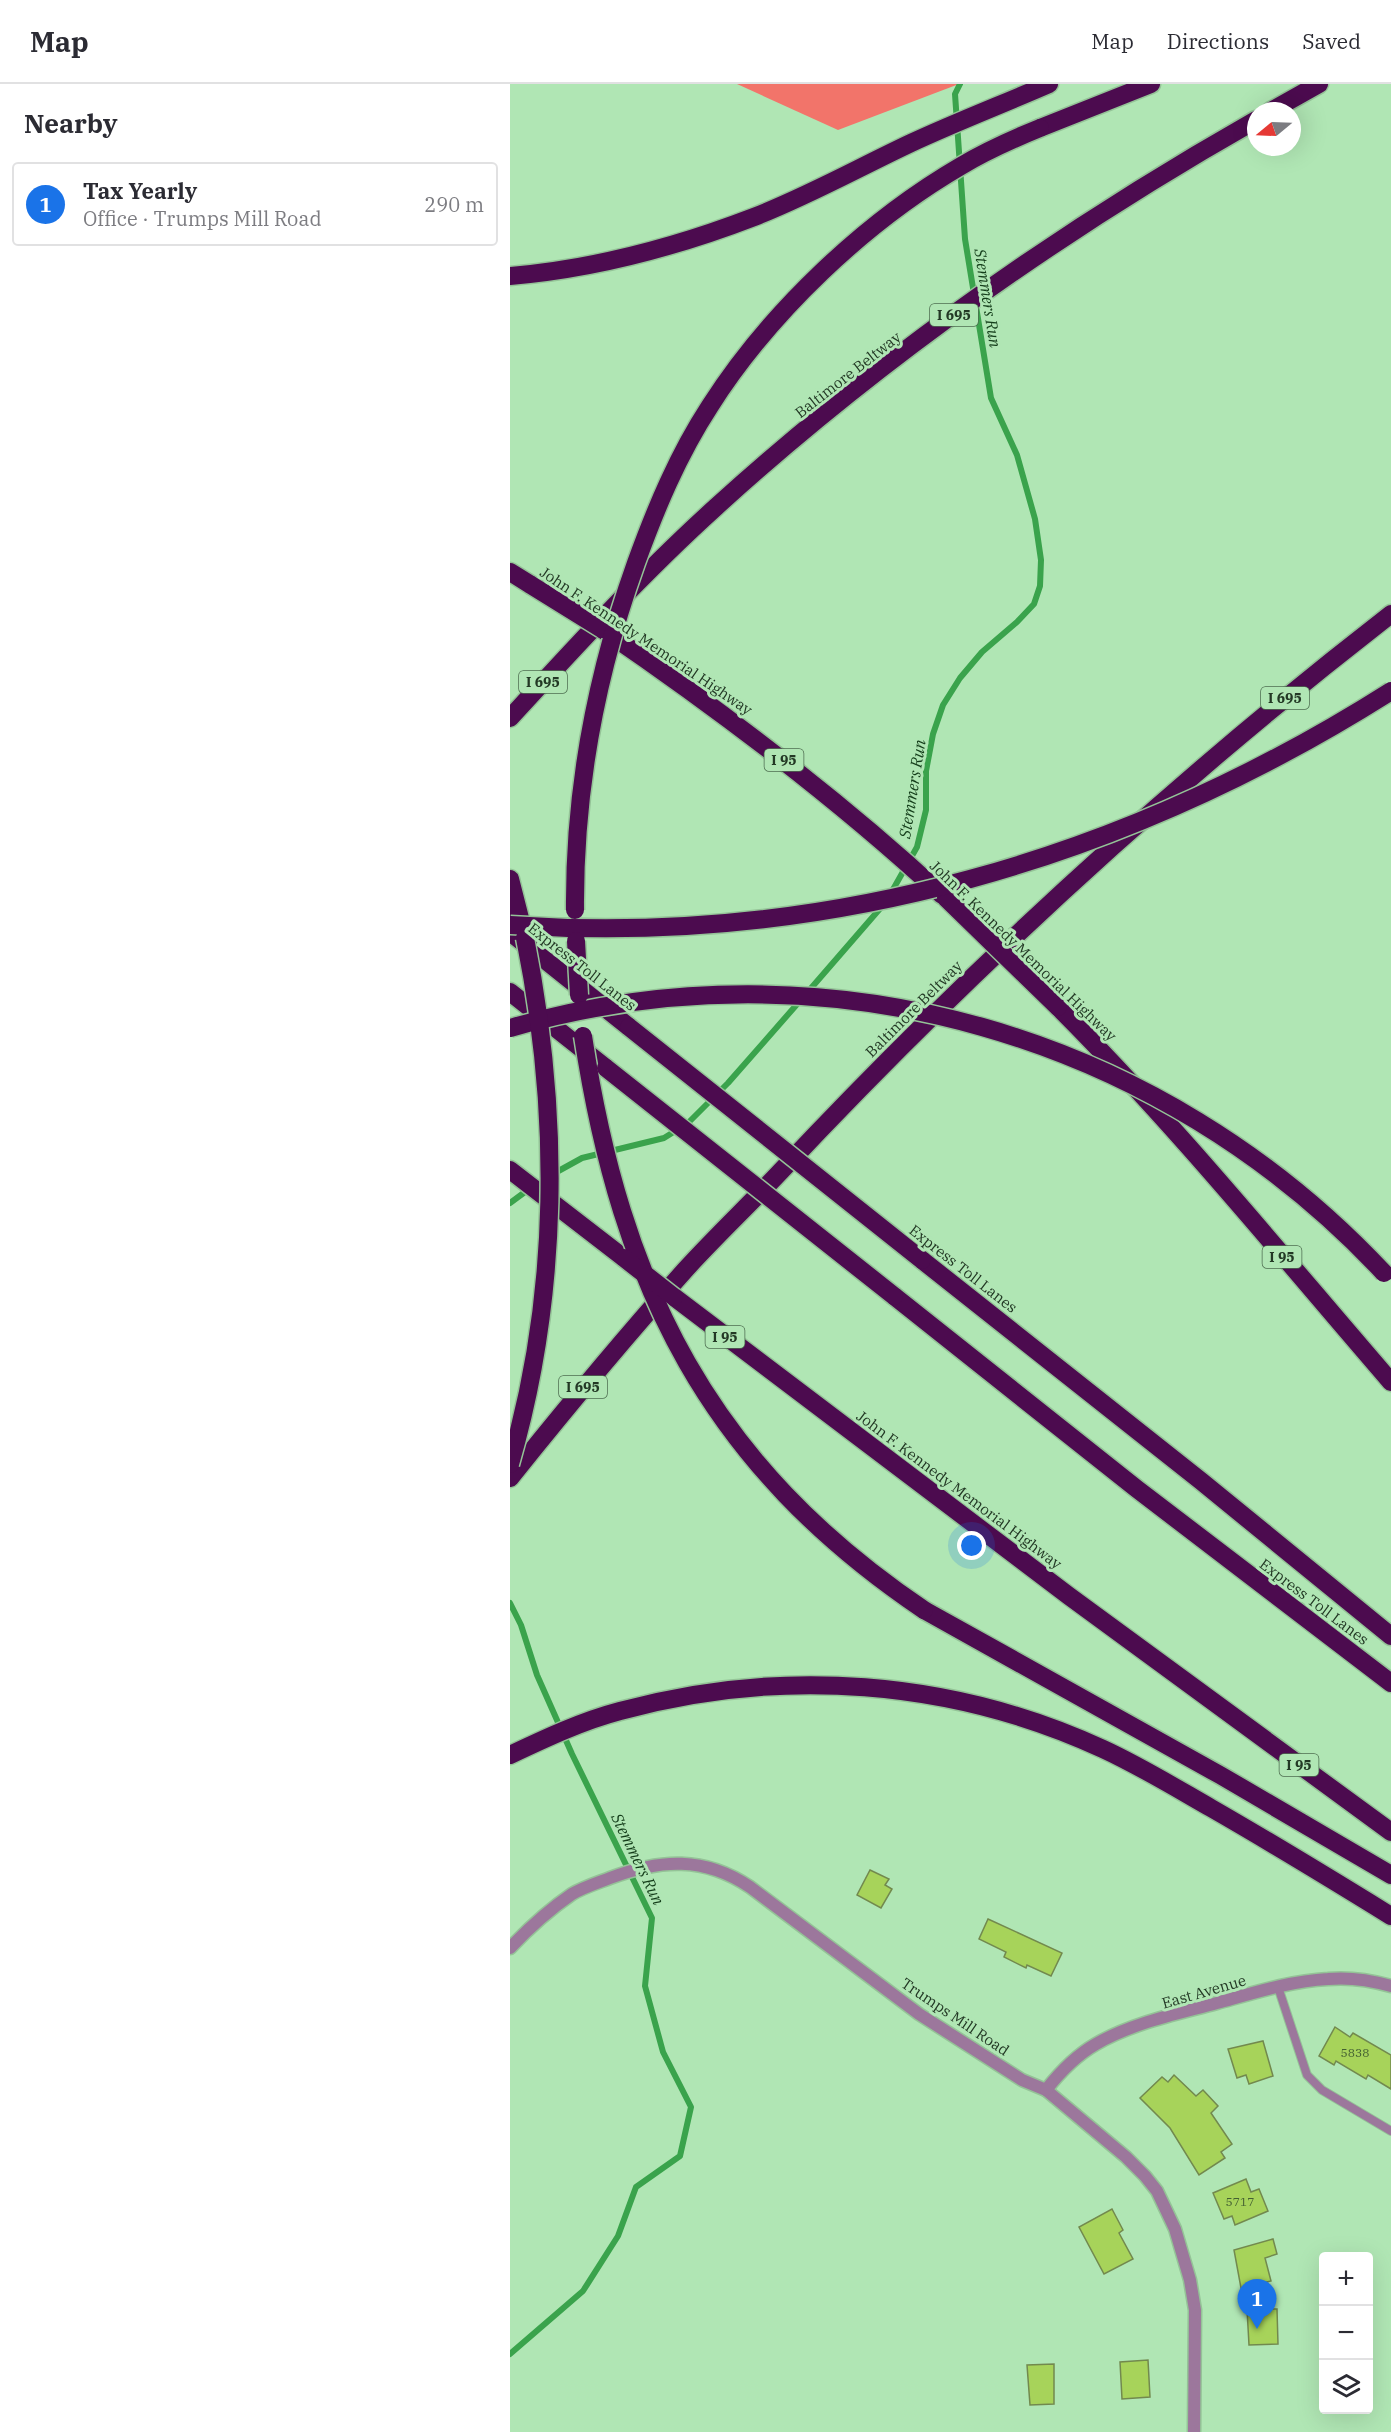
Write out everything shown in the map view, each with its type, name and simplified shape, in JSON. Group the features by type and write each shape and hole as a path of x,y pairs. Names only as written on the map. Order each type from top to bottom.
{"highway":[{"path":"510,276 555,271 600,262 716,231 792,201 886,156 1050,84"},
{"path":"1150,84 1040,128 959,167 905,203 862,238 799,296 770,327 711,404 673,470 656,508 615,626 586,750 576,849 577,978 583,1036 594,1108 618,1202 652,1296 691,1371 722,1417 755,1461 806,1517 833,1541 924,1610 1221,1775 1391,1875"},
{"path":"1287,102 1319,84"},
{"name":"Baltimore Beltway","path":"510,718 616,604 676,544 768,462 848,396 957,313 1024,266 1140,189 1247,125"},
{"name":"John F. Kennedy Memorial Highway","path":"510,572 641,655 770,749 920,874 1105,1055 1391,1382"},
{"name":"Baltimore Beltway","path":"510,1478 584,1385 687,1268 948,1000 1112,846 1216,756 1391,614"},
{"path":"510,925 600,929 739,922 871,903 970,879 1030,862 1078,845 1214,789 1284,754 1391,691"},
{"path":"510,879 525,938 543,1043 550,1131 551,1193 549,1246 538,1333 510,1464"},
{"name":"Express Toll Lanes","path":"510,933 1201,1481 1391,1636"},
{"name":"Express Toll Lanes","path":"510,992 1137,1489 1391,1683"},
{"path":"510,1028 610,1006 663,999 735,995 840,999 907,1008 974,1024 1039,1044 1101,1070 1191,1116 1249,1154 1304,1196 1356,1243 1387,1277"},
{"name":"John F. Kennedy Memorial Highway","path":"510,1170 777,1376 1069,1596 1391,1832"},
{"path":"510,1755 565,1731 620,1711 739,1688 807,1684 873,1687 939,1696 1041,1723 1122,1758 1282,1849 1391,1916"}],"street":[{"name":"Trumps Mill Road","path":"510,1948 572,1895 584,1888 643,1867 692,1863 714,1868 733,1876 918,2014 1022,2080 1046,2090 1126,2157 1145,2176 1157,2191 1175,2229 1190,2280 1195,2310 1194,2432"},
{"name":"East Avenue","path":"1046,2090 1077,2056 1096,2044 1122,2032 1170,2016 1302,1981 1340,1978 1368,1980 1391,1986"}],"lane":[{"path":"1278,1987 1307,2075 1322,2090 1391,2131"}],"shaded area":[{"path":"737,84 959,84 838,130"}],"building":[{"path":"870,1870 889,1879 885,1885 892,1889 881,1908 857,1895"},
{"path":"988,1919 1062,1953 1051,1976 1027,1965 1026,1968 1004,1957 1006,1952 979,1939"},
{"path":"1335,2027 1350,2037 1353,2033 1391,2055 1391,2089 1368,2075 1366,2079 1336,2061 1334,2065 1319,2056"},
{"path":"1263,2041 1273,2076 1249,2084 1246,2075 1237,2078 1228,2049"},
{"path":"1174,2075 1196,2096 1203,2090 1218,2106 1211,2113 1232,2144 1221,2152 1225,2158 1199,2175 1170,2128 1140,2098 1162,2077 1168,2082"},
{"path":"1246,2179 1251,2192 1259,2189 1268,2211 1235,2225 1232,2216 1224,2219 1213,2193"},
{"path":"1112,2209 1123,2230 1119,2233 1133,2259 1104,2274 1079,2227"},
{"path":"1273,2239 1277,2254 1265,2258 1271,2281 1241,2288 1234,2250"},
{"path":"1247,2309 1277,2309 1278,2344 1249,2345"},
{"path":"1148,2360 1150,2397 1122,2399 1120,2362"},
{"path":"1054,2364 1054,2404 1030,2405 1027,2365"}],"waterway":[{"name":"Stemmers Run","path":"891,893 917,847 926,810 926,771 933,734 943,705 960,678 982,652 1034,604 1040,586 1041,560 1035,519 1017,455 991,398 965,239 955,94 960,84"},
{"name":"Stemmers Run","path":"806,994 884,904"},
{"name":"Stemmers Run","path":"553,1174 582,1158 664,1138 688,1123 728,1083 799,1002"},
{"name":"Stemmers Run","path":"510,1203 529,1189"},
{"name":"Stemmers Run","path":"510,1603 521,1625 537,1675 572,1754 652,1918 645,1986 663,2052 691,2107 680,2156 636,2187 618,2236 583,2291 510,2354"}],"place":[{"name":"Tax Yearly","path":"1257,2329"}]}
